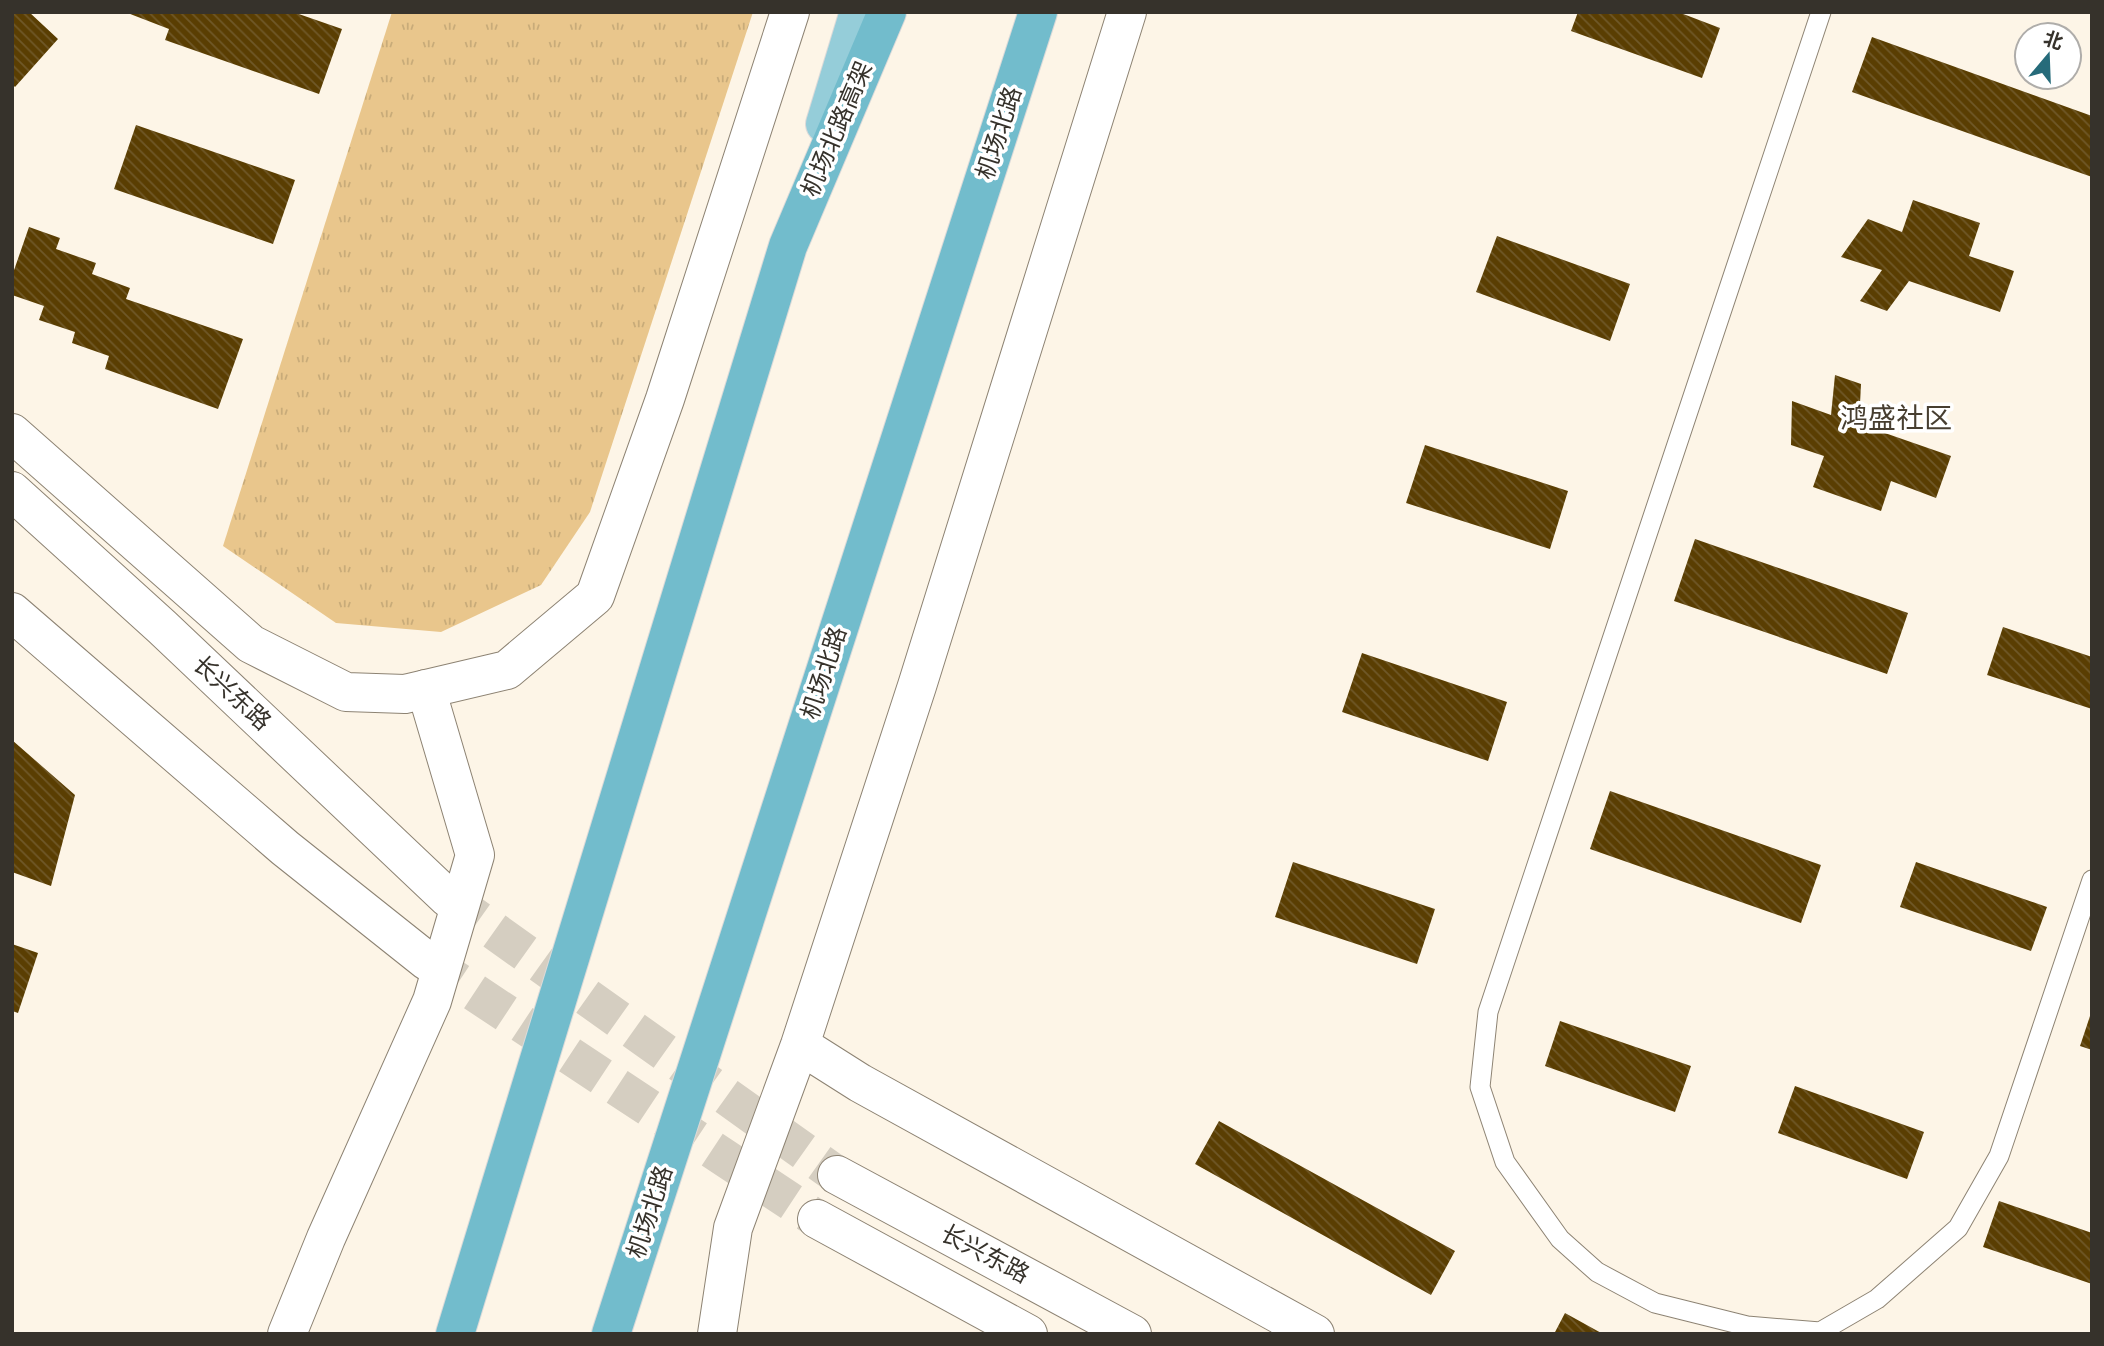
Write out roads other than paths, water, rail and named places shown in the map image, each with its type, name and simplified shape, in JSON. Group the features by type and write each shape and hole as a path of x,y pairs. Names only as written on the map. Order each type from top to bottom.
{"highway":[{"name":"机场北路高架","path":"788,246 887,12"},
{"name":"机场北路","path":"611,1334 1038,12"},
{"path":"455,1334 788,246"},
{"path":"426,1334 499,1195"}],"main road":[{"path":"12,433 251,644 346,692 405,694 507,670 595,596 665,399 790,12"},
{"path":"788,246 859,12"},
{"path":"717,1334 733,1228 800,1045 917,686 1127,12"},
{"name":"长兴东路","path":"12,491 172,636 448,898"},
{"path":"12,612 285,848 427,961"},
{"path":"287,1334 326,1238 432,1001 474,855 426,690"},
{"path":"800,1045 860,1083 1315,1334"},
{"name":"长兴东路","path":"837,1175 1132,1334"},
{"name":"长兴东路","path":"817,1219 1028,1334"}],"lane":[{"path":"1821,12 1489,1012 1480,1087 1505,1162 1560,1239 1597,1272 1620,1285 1655,1303 1747,1326 1820,1332 1877,1299 1958,1227 1999,1156 2092,880"}],"tunnel":[{"path":"448,898 837,1175"},
{"path":"427,961 817,1219"}],"district":[{"name":"鸿盛社区","path":"1896,418"}]}
